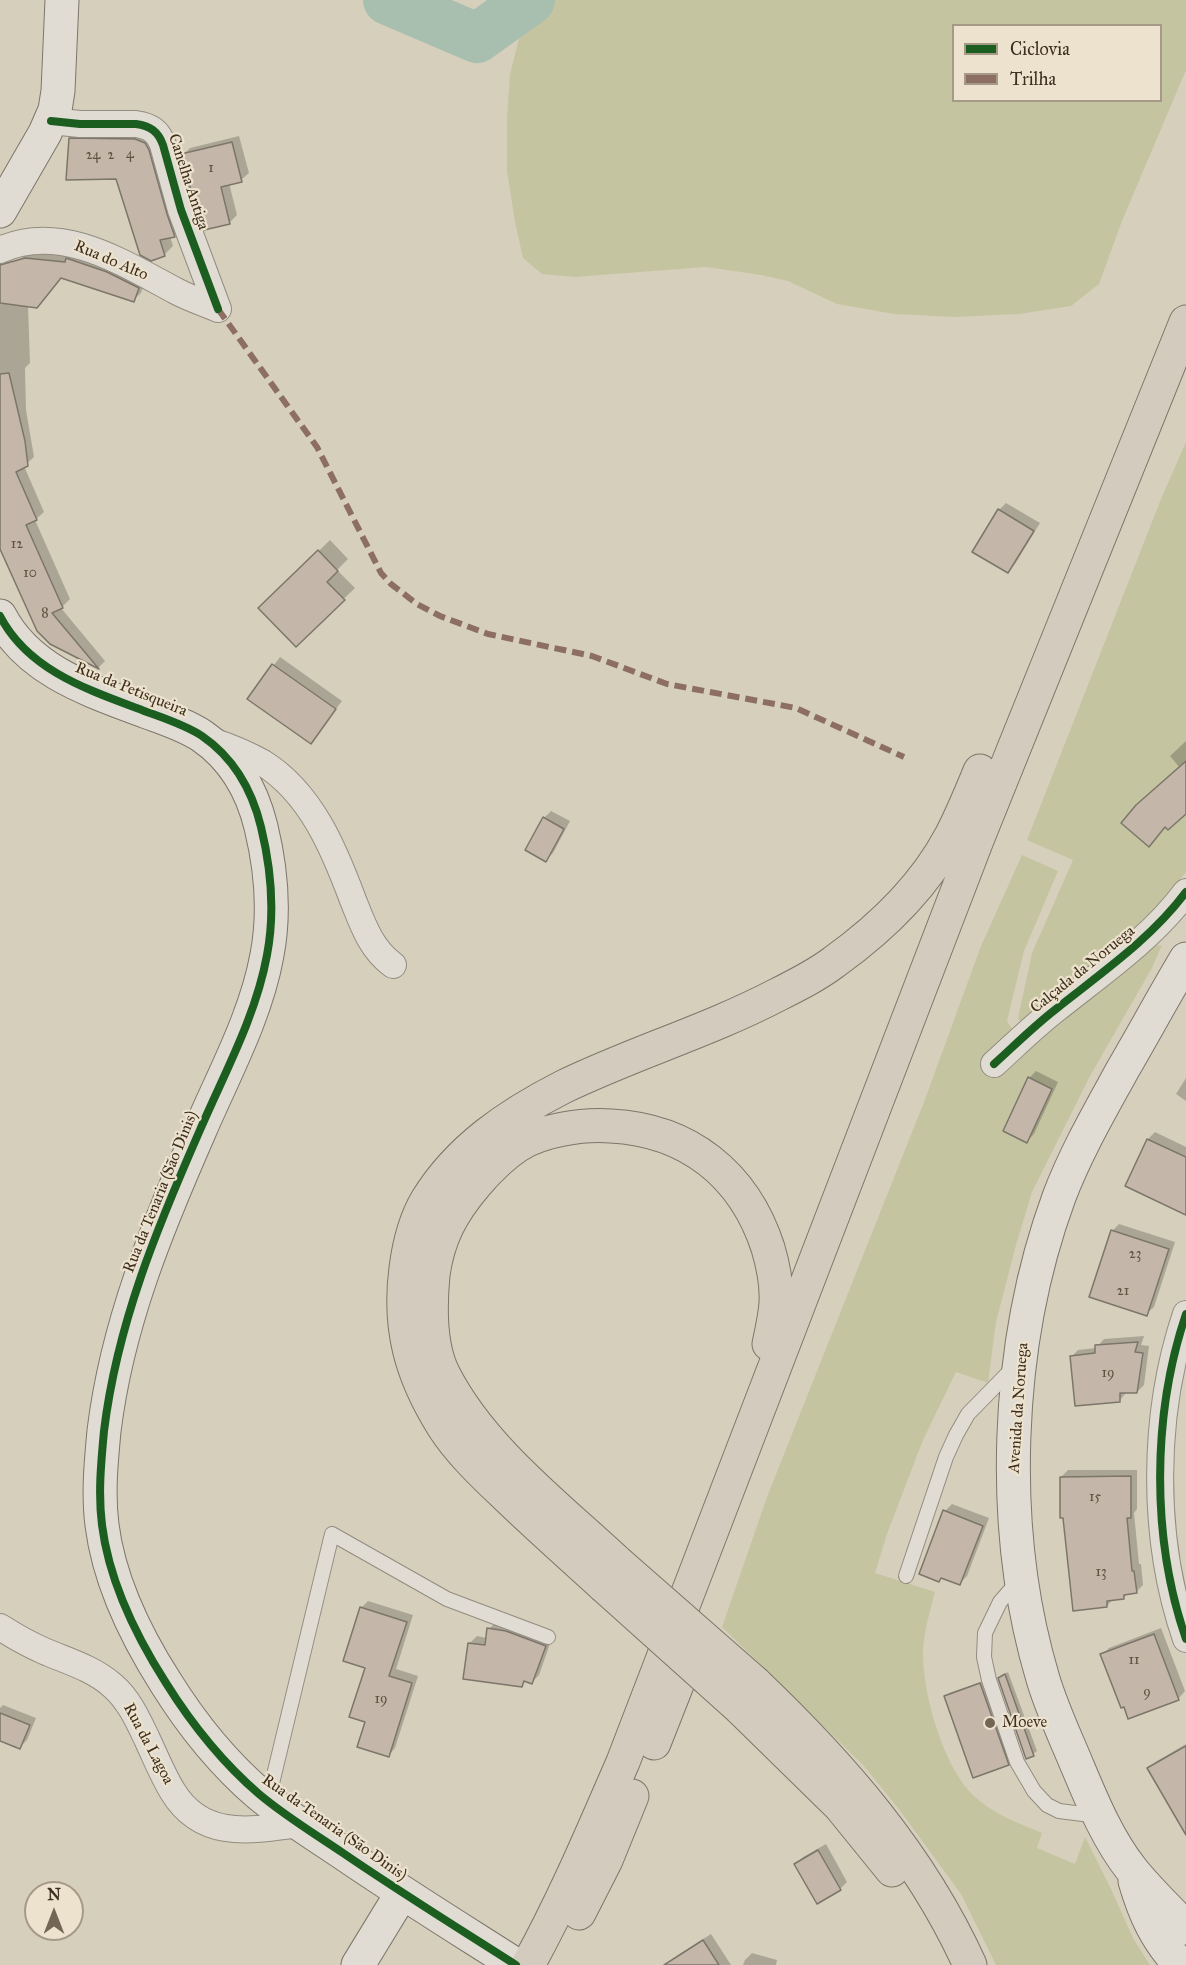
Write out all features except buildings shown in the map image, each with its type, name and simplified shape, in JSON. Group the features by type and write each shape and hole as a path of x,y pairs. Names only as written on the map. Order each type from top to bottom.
{"highway":[{"path":"970,1965 937,1900 908,1854 873,1807 830,1757 748,1695 610,1574 526,1516 482,1472 444,1428 423,1390 407,1348 402,1300 408,1252 415,1226 426,1201 444,1176 488,1132 524,1108 596,1073 716,1024 804,982 862,940 890,916 913,890 950,839 963,812 1109,467 1186,317"},
{"path":"553,1949 972,851 1186,322"},
{"path":"528,1965 553,1949 606,1860 678,1686 988,863 1115,545 1186,377"},
{"path":"610,1574 526,1478 488,1440 464,1408 443,1373 434,1340 431,1297 435,1261 446,1226 462,1200 486,1172 518,1145 553,1131 590,1125 632,1127 664,1135 694,1149 720,1168 742,1193 760,1224 772,1262 777,1301 770,1339 761,1367 657,1642 623,1762"},
{"path":"748,1695 902,1883 916,1905 946,1965"}],"street":[{"path":"0,211 55,106 62,0"},
{"name":"Canelha Antiga","path":"55,106 94,125 136,124 157,131 164,145 189,232 218,309"},
{"name":"Rua do Alto","path":"0,250 13,244 43,240 61,241 80,246 138,270 218,309"},
{"name":"Rua da Petisqueira","path":"2,621 27,652 62,676 98,693 179,724 204,737"},
{"path":"204,737 264,764 281,776 296,792 311,811 334,852 370,939 384,959 393,965"},
{"name":"Rua da Tenaria (São Dinis)","path":"204,737 231,762 246,785 255,806 269,875 270,919 267,953 254,1003 161,1220 128,1315 117,1356 107,1404 100,1466 102,1528 109,1559 118,1589 142,1642 175,1698 234,1771 268,1801 300,1824 402,1893 516,1965"},
{"name":"Calçada da Noruega","path":"994,1064 1053,1011 1141,941 1160,923 1186,892"},
{"name":"Avenida da Noruega","path":"1132,1870 1099,1816 1053,1709 1035,1649 1020,1579 1017,1551 1014,1484 1019,1362 1040,1260 1052,1218 1067,1179 1096,1118 1186,959"},
{"path":"1186,1314 1168,1381 1161,1494 1166,1557 1174,1600 1186,1639"},
{"name":"Rua da Lagoa","path":"0,1627 26,1642 90,1670 114,1687 134,1713 174,1794 189,1811 208,1824 230,1830 253,1830 300,1824"},
{"path":"1132,1870 1186,1928"},
{"path":"1132,1870 1153,1929 1180,1965"},
{"path":"358,1965 402,1893"}],"lane":[{"path":"906,1576 946,1457 956,1435 968,1414 1019,1362"},
{"path":"268,1801 332,1534 447,1599 548,1637"},
{"path":"1020,1579 1000,1602 985,1633 984,1657 988,1680 1017,1762 1023,1776 1034,1791 1047,1804 1059,1811 1099,1816"}],"green space":[{"path":"529,0 1186,0 1186,70 1122,221 1099,284 1071,306 1019,314 954,317 894,314 837,304 788,281 706,267 575,277 542,274 523,258 507,171 510,74"},
{"path":"1186,442 1186,872 1148,921 1023,1026 1018,1018 1032,953 1073,860 1027,840 1161,499"},
{"path":"1022,855 1058,871 1024,951 1007,1021 1015,1034 1150,946 1162,945 1152,968 1090,1076 1032,1192 996,1322 988,1383 956,1372 923,1440 887,1534 875,1573 935,1592 923,1651 926,1687 936,1728 953,1767 963,1783 989,1808 1042,1833 1037,1848 1075,1864 1085,1837 1134,1940 1150,1965 996,1965 961,1894 898,1808 863,1765 722,1627 767,1497 924,1102 981,946"}],"waterway":[{"path":"388,0 477,38 530,0"}],"marked path":[{"path":"218,309 317,447 381,573 391,584 417,604 440,616 488,634 592,656 667,684 796,708 904,757"}],"cycle path":[{"path":"51,121 80,124 136,124 145,126 156,133 163,145 181,210 218,309"},
{"path":"0,616 12,635 27,652 64,677 105,696 175,722 202,736 223,754 247,788 257,813 269,874 271,923 262,978 238,1044 154,1240 118,1353 104,1431 100,1478 102,1525 117,1587 144,1646 176,1698 208,1742 246,1782 300,1825 516,1965"},
{"path":"994,1064 1032,1029 1141,940 1186,892"},
{"path":"1186,1314 1167,1393 1160,1476 1166,1560 1186,1639"}],"place":[{"name":"Moeve","path":"990,1723"}]}
